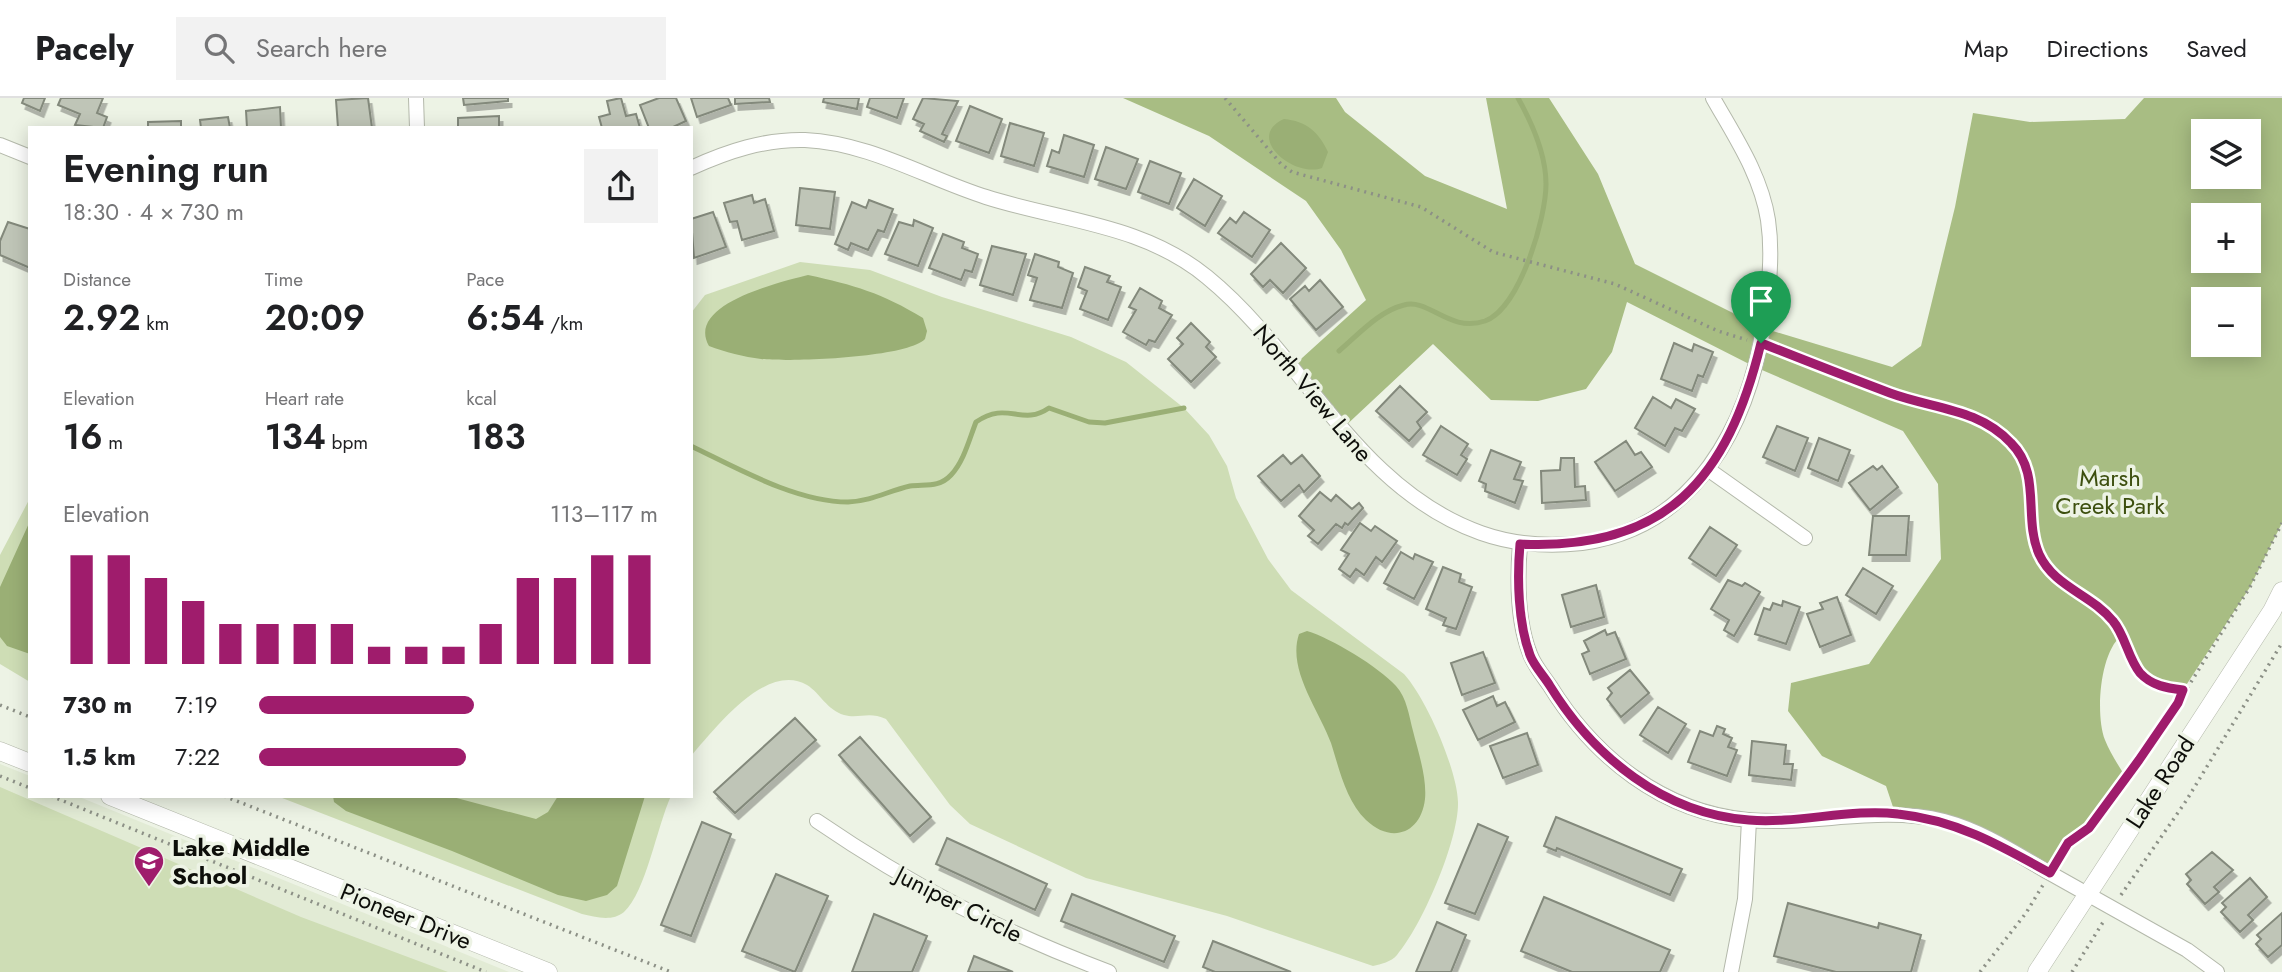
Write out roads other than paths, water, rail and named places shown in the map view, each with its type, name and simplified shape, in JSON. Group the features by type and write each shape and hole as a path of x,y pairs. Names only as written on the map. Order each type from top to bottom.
{"street":[{"path":"416,98 417,126"},
{"name":"North View Lane","path":"693,167 719,155 772,142 806,140 840,144 878,155 990,198 1096,223 1154,244 1204,274 1234,301 1340,430 1377,467 1446,518 1520,544 1558,546 1598,541 1633,530 1663,514 1709,470 1743,408 1761,343 1770,282 1768,220 1752,166 1713,98"},
{"path":"0,145 28,156"},
{"path":"1709,470 1805,538"},
{"path":"1520,544 1517,584 1530,655 1569,717 1602,751 1640,783 1673,802 1710,813 1749,820 1895,813 1944,822 1984,836 2187,950 2217,972"},
{"name":"Lake Road","path":"2037,972 2264,623 2282,591"},
{"path":"0,751 28,762"},
{"name":"Pioneer Drive","path":"115,798 548,972"},
{"path":"1731,972 1745,899 1749,820"},
{"name":"Juniper Circle","path":"817,821 916,886 1016,934 1109,972"}],"waterway":[{"path":"1339,351 1377,318 1404,305 1422,306 1461,323 1472,323 1485,321 1498,313 1509,299 1520,281 1536,239 1546,184 1544,161 1537,139 1518,98"},
{"path":"693,447 788,490 848,502 872,498 910,486 937,484 946,479 966,450 976,422 997,413 1030,415 1049,408 1089,422 1105,423 1184,408"}],"place":[{"name":"Lake Middle School","path":"149,888"}],"park label":[{"name":"Marsh Creek Park","path":"2110,491"}]}
